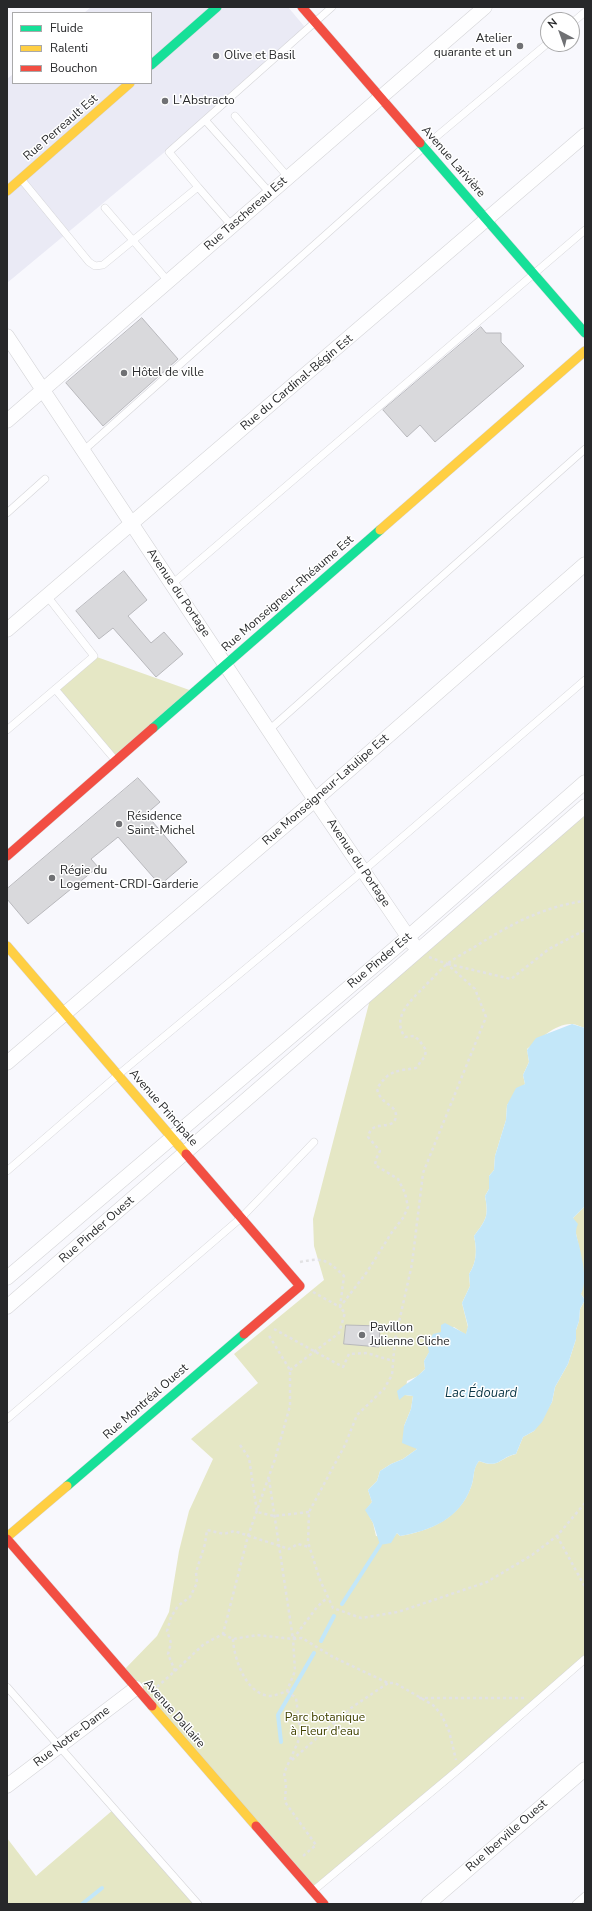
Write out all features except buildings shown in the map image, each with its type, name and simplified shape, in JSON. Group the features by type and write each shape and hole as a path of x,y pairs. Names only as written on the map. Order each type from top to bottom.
{"street":[{"path":"152,64 217,7"},
{"name":"Avenue Larivière","path":"302,7 585,333"},
{"name":"Rue Taschereau Est","path":"7,421 485,7"},
{"name":"Rue Perreault Est","path":"7,191 129,84"},
{"name":"Rue du Cardinal-Bégin Est","path":"7,630 585,135"},
{"name":"Avenue du Portage","path":"7,336 315,800 417,950"},
{"name":"Rue Monseigneur-Rhéaume Est","path":"7,856 585,351"},
{"name":"Rue Monseigneur-Latulipe Est","path":"7,1063 315,800 585,564"},
{"name":"Rue Pinder Est","path":"172,1137 408,936 585,782"},
{"name":"Rue Pinder Est","path":"186,1153 417,950 585,806"},
{"name":"Avenue Principale","path":"7,947 242,1217 300,1286"},
{"name":"Rue Pinder Ouest","path":"7,1278 172,1137"},
{"name":"Rue Pinder Ouest","path":"7,1307 186,1153"},
{"name":"Rue Montréal Ouest","path":"7,1538 300,1286"},
{"name":"Avenue Dallaire","path":"7,1538 324,1904"},
{"name":"Rue Notre-Dame","path":"7,1786 60,1746 141,1693"},
{"name":"Rue Iberville Ouest","path":"428,1904 585,1769"}],"lane":[{"path":"232,226 169,152 332,7"},
{"path":"83,450 424,147 540,50"},
{"path":"235,116 288,177"},
{"path":"205,120 270,193"},
{"path":"21,179 89,262 95,266 103,265 198,187"},
{"path":"105,208 168,281"},
{"path":"172,584 585,230"},
{"path":"269,730 585,450"},
{"path":"7,513 45,479"},
{"path":"7,730 94,656 47,596"},
{"path":"7,1171 118,1075 363,871 585,680"},
{"path":"55,689 116,761"},
{"path":"7,1419 242,1217 314,1142"},
{"path":"312,1891 459,1769 585,1659"},
{"path":"7,1687 198,1904"},
{"path":"576,1904 585,1896"}],"path":[{"path":"340,1307 367,1272 392,1232 403,1218 408,1207 405,1193 398,1179 375,1165 380,1151 368,1137 372,1128 377,1125 388,1125 396,1117 395,1111 379,1095 377,1089 381,1082 394,1071 416,1068 425,1056 426,1050 420,1040 414,1036 405,1037 402,1032 400,1018 408,1003 448,964 496,933 536,914 567,903 585,901"},
{"path":"417,950 433,960 510,979 549,949 585,930"},
{"path":"448,964 475,989 486,1017 423,1174 412,1264 395,1340 392,1375 384,1389 357,1415 345,1445 309,1512 309,1547 320,1580 333,1608 361,1618 398,1612 487,1582 532,1555 557,1536 585,1503"},
{"path":"283,1266 317,1258 328,1261 344,1276 340,1307"},
{"path":"290,1370 339,1333 345,1313 340,1307 300,1286"},
{"path":"259,1321 343,1367 349,1354 367,1352 393,1361"},
{"path":"141,1693 175,1671 204,1644 223,1634 248,1536 269,1477 290,1406 290,1370 259,1321"},
{"path":"240,1445 249,1458 257,1512"},
{"path":"269,1477 293,1639 295,1671 287,1691"},
{"path":"257,1512 274,1516 309,1512"},
{"path":"175,1671 168,1654 171,1643 168,1631 170,1617 178,1606 190,1597 197,1583 196,1572 205,1544 207,1530 224,1534 234,1531 289,1549 298,1544 309,1547"},
{"path":"557,1536 585,1587"},
{"path":"293,1639 317,1607 328,1597"},
{"path":"223,1634 233,1639 257,1635 293,1639 302,1638 332,1657 388,1683 395,1683 418,1698 433,1705 441,1714 449,1731 459,1769"},
{"path":"233,1639 235,1655 240,1666 241,1674 258,1691 270,1696 287,1691"},
{"path":"291,1760 351,1708 388,1683"},
{"path":"287,1691 296,1698 300,1729 298,1742 291,1760 284,1772 286,1784 285,1802 316,1845 291,1866"},
{"path":"418,1698 539,1699"}],"shaded area":[{"path":"91,7 288,7 309,32 7,283 7,79 12,75 12,84 152,84 152,12 85,12"}],"green space":[{"path":"94,656 195,692 116,761 55,689"},
{"name":"Parc botanique à Fleur d'eau","path":"585,806 585,1028 575,1024 560,1026 527,1049 529,1062 523,1075 525,1084 507,1105 506,1120 495,1156 494,1170 489,1176 489,1189 485,1196 487,1209 486,1218 474,1236 476,1246 475,1260 469,1274 470,1286 462,1303 468,1327 466,1335 454,1327 441,1333 424,1361 425,1369 418,1376 407,1381 405,1395 413,1396 411,1409 404,1426 417,1449 403,1459 380,1471 377,1481 368,1490 372,1502 366,1510 373,1523 376,1536 393,1538 397,1533 400,1536 422,1531 443,1521 452,1515 459,1507 466,1498 471,1487 474,1470 479,1461 491,1464 516,1454 523,1437 534,1431 552,1402 555,1387 568,1364 576,1339 580,1309 585,1300 585,1659 313,1891 122,1672 157,1636 169,1612 179,1551 189,1511 213,1459 191,1439 258,1383 234,1354 324,1280 314,1246 313,1219 373,988"},
{"path":"585,1206 585,1300 581,1294 583,1284 582,1265 573,1218"},
{"path":"114,1809 198,1904 7,1904 7,1838 36,1876"}],"water":[{"name":"Lac Édouard","path":"572,1024 585,1028 585,1206 573,1218 578,1224 576,1234 584,1270 584,1283 581,1294 585,1300 580,1309 576,1339 568,1364 555,1387 552,1402 542,1422 534,1431 523,1437 516,1454 491,1464 479,1461 475,1467 472,1483 466,1498 452,1515 443,1522 411,1534 400,1536 397,1533 391,1543 380,1545 373,1523 365,1510 372,1502 368,1490 377,1481 380,1471 403,1459 417,1449 402,1443 404,1426 411,1409 413,1396 405,1395 399,1400 397,1391 425,1369 424,1361 429,1352 427,1344 433,1334 441,1332 441,1325 445,1323 466,1334 468,1326 462,1303 470,1286 469,1274 475,1260 476,1246 474,1236 486,1218 487,1209 485,1196 489,1189 489,1176 494,1170 495,1156 506,1120 507,1105 516,1088 525,1084 523,1075 529,1062 527,1050 536,1038"}],"waterway":[{"path":"342,1604 380,1545"},
{"path":"321,1641 334,1616"},
{"path":"281,1742 278,1715 314,1653"},
{"path":"82,1904 102,1888"}],"traffic: fast":[{"path":"152,64 217,7"},
{"path":"420,143 585,333"},
{"path":"153,728 380,530"},
{"path":"67,1486 244,1334"}],"traffic: slow":[{"path":"7,191 129,84"},
{"path":"380,530 585,351"},
{"path":"7,946 186,1154"},
{"path":"7,1537 67,1486"},
{"path":"152,1706 256,1826"}],"traffic: jam":[{"path":"302,7 420,143"},
{"path":"7,856 153,728"},
{"path":"186,1154 300,1286 244,1334"},
{"path":"7,1539 152,1706"},
{"path":"256,1826 324,1904"}],"place":[{"name":"Atelier quarante et un","path":"520,46"},
{"name":"Olive et Basil","path":"216,56"},
{"name":"L'Abstracto","path":"165,101"},
{"name":"Hôtel de ville","path":"124,373"},
{"name":"Résidence Saint-Michel","path":"119,824"},
{"name":"Régie du Logement-CRDI-Garderie","path":"52,878"},
{"name":"Pavillon Julienne Cliche","path":"362,1335"}]}
